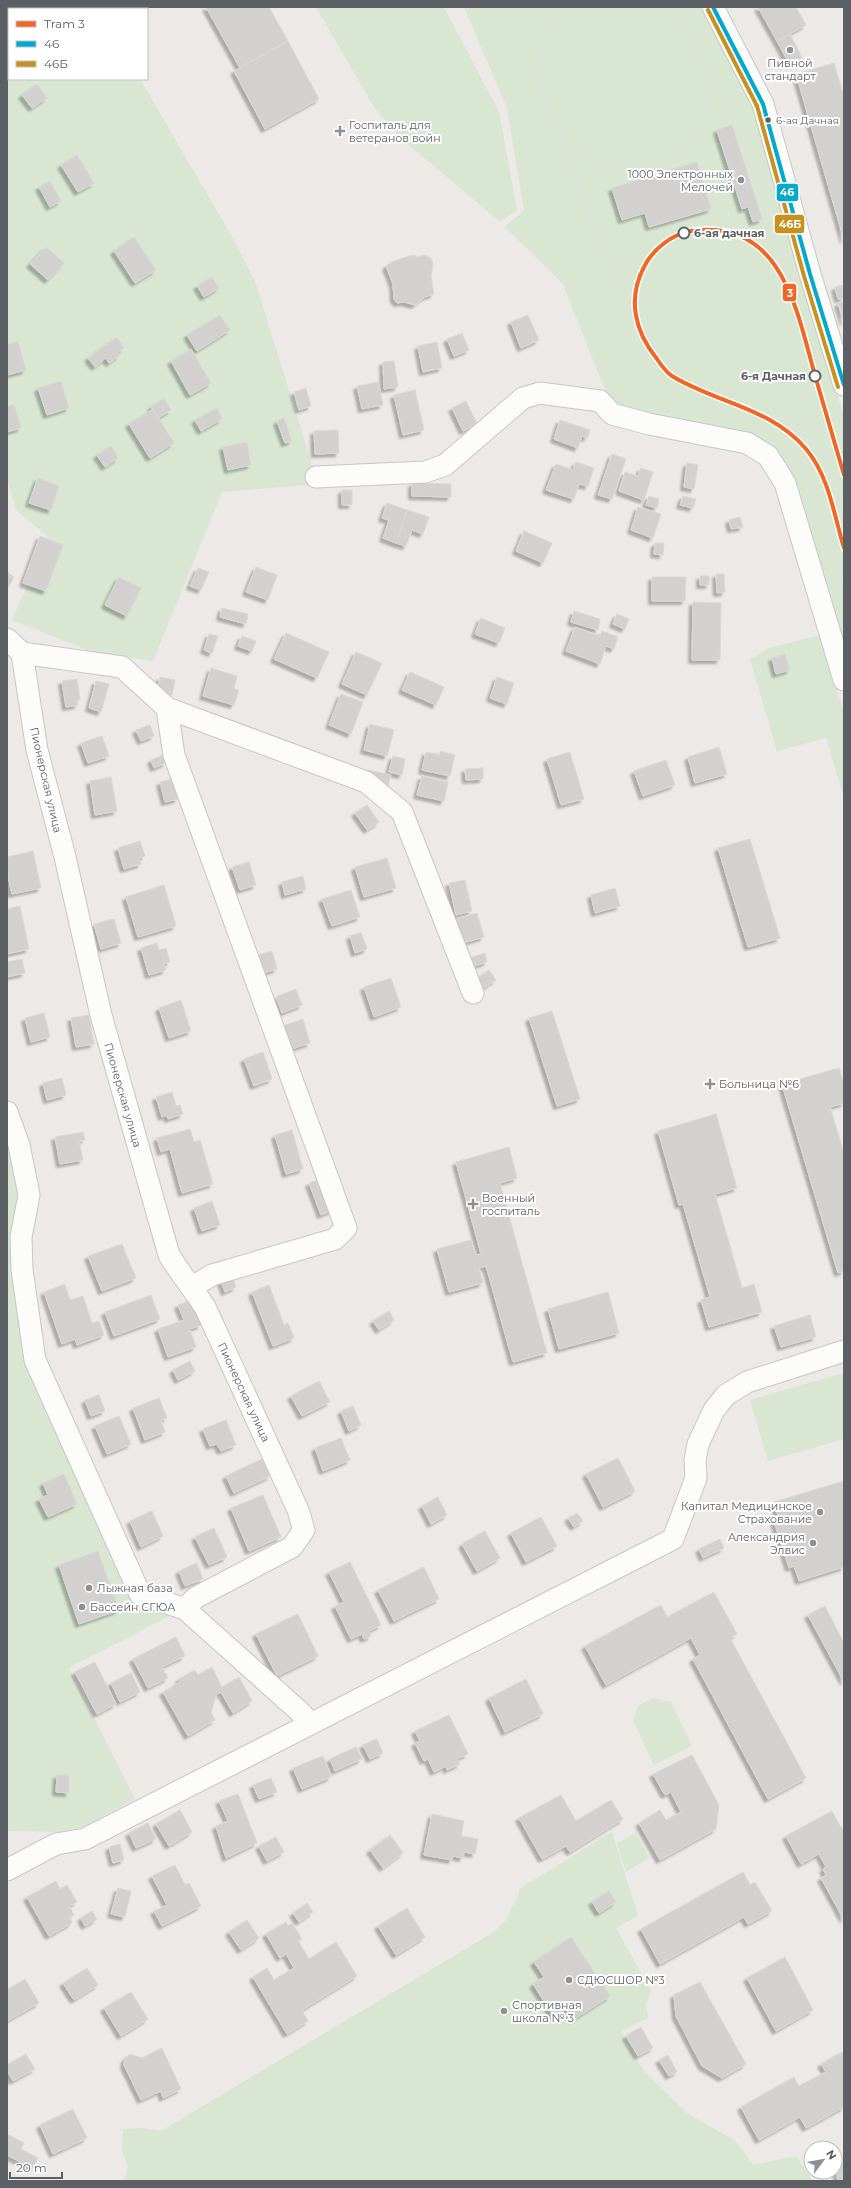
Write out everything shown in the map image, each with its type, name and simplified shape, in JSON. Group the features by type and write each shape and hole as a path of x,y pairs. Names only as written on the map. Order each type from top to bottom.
{"street":[{"path":"713,7 763,104 810,274 844,385"},
{"path":"316,477 425,472 445,465 523,398 540,393 600,401 612,414 649,424 747,444 768,456 784,483 844,680"},
{"path":"7,639 22,653 122,667 167,708 366,782 402,812 473,993"},
{"name":"Пионерская улица","path":"22,653 37,750 65,857 101,1016 169,1254 181,1275 192,1287 205,1307 298,1510 304,1530 292,1547 196,1598 185,1609"},
{"path":"167,708 174,755 346,1228 335,1239 212,1275 192,1287"},
{"path":"7,1112 19,1145 29,1196 21,1237 22,1263 35,1360 140,1594 185,1609 299,1711 310,1724"},
{"path":"7,1870 56,1844 85,1839 673,1539 696,1478 695,1460 698,1444 714,1410 726,1395 747,1382 844,1351"}],"green space":[{"path":"7,7 98,7 8,8 8,80 141,80 231,235 255,281 318,484 222,492 153,661 93,652 12,620 48,537 16,510 7,479"},
{"path":"316,7 444,7 499,112 517,210 500,222 400,137 375,109"},
{"path":"464,7 702,7 751,103 844,417 844,656 778,458 673,425 618,404 607,395 563,284 505,227 524,210 507,108"},
{"path":"816,636 821,637 844,713 844,797 826,738 777,751 750,659 769,648"},
{"name":"Бассейн СГЮА","path":"7,1132 13,1150 20,1211 14,1269 102,1534 122,1581 141,1601 173,1614 69,1668 135,1799 83,1827 61,1832 7,1831"},
{"path":"844,1373 844,1439 768,1461 750,1400"},
{"path":"653,1698 671,1702 692,1746 654,1765 633,1720 638,1706"},
{"name":"Спортивная школа № 3","path":"612,1832 638,1916 616,1928 651,1991 646,2004 648,2018 621,2032 644,2071 688,2114 736,2141 753,2165 796,2156 803,2166 803,2180 813,2181 124,2181 128,2166 122,2150 123,2129 143,2128 161,2131 494,1932 505,1921 519,1893 519,1889"},
{"path":"636,1833 649,1858 626,1872 617,1843"}],"building":[{"path":"206,7 269,7 288,41 240,68"},
{"path":"758,7 796,7 806,25 777,41"},
{"name":"Пивной стандарт","path":"790,34 802,58 790,65 777,41"},
{"path":"288,41 319,99 265,129 234,71"},
{"path":"834,63 844,97 844,240 796,74"},
{"path":"37,84 47,98 32,108 22,95"},
{"name":"1000 Электронных Мелочей","path":"732,125 762,219 753,222 748,207 742,209 717,130"},
{"path":"77,155 94,183 78,192 61,165"},
{"path":"697,162 711,209 649,227 645,213 622,220 612,188"},
{"path":"50,181 61,201 50,207 39,187"},
{"path":"134,237 156,270 135,283 114,251"},
{"path":"46,247 64,263 48,280 30,264"},
{"path":"413,255 418,257 425,255 431,258 433,265 431,276 434,294 425,297 415,305 404,302 397,303 394,299 393,284 386,266 394,261"},
{"path":"212,277 219,288 204,297 197,286"},
{"path":"842,285 844,298 838,299 835,287"},
{"path":"844,302 844,322 838,303"},
{"path":"220,315 230,330 197,351 187,335"},
{"path":"528,315 539,340 521,348 511,322"},
{"path":"462,333 469,350 454,356 447,339"},
{"path":"117,337 124,348 117,353 119,356 109,363 106,358 95,367 88,358"},
{"path":"18,341 26,370 7,375 7,344"},
{"path":"437,342 442,368 423,372 418,346"},
{"path":"191,349 211,383 190,395 171,361"},
{"path":"394,361 398,387 384,389 383,362"},
{"path":"61,381 69,408 47,415 38,388"},
{"path":"378,382 383,405 362,409 357,386"},
{"path":"306,388 311,406 299,410 294,392"},
{"path":"415,390 424,430 403,435 394,395"},
{"path":"164,398 171,410 158,418 151,407"},
{"path":"466,401 477,424 463,431 452,408"},
{"path":"14,404 21,428 7,432 7,407"},
{"path":"217,408 222,419 201,431 195,420"},
{"path":"153,409 174,443 150,458 129,424"},
{"path":"284,418 292,441 285,443 277,421"},
{"path":"560,420 590,430 587,438 582,436 578,448 554,439"},
{"path":"338,430 339,453 315,454 314,431"},
{"path":"247,442 251,465 228,470 223,447"},
{"path":"111,446 118,458 105,467 97,455"},
{"path":"612,454 626,459 612,499 598,495"},
{"path":"576,462 594,468 588,486 579,484 574,499 546,490 556,464 573,470"},
{"path":"687,463 698,465 694,489 684,487"},
{"path":"641,468 653,472 644,500 619,491 625,472 638,476"},
{"path":"38,478 59,486 51,510 29,503"},
{"path":"412,483 451,484 451,497 412,496"},
{"path":"342,490 352,490 352,505 342,505"},
{"path":"649,496 659,499 657,508 646,505"},
{"path":"683,496 696,499 693,508 680,505"},
{"path":"387,503 407,510 396,543 383,538 389,520 382,518"},
{"path":"638,507 661,514 653,538 631,530"},
{"path":"407,510 429,517 423,534 412,530 406,546 396,543"},
{"path":"740,517 743,527 731,529 729,520"},
{"path":"524,531 552,543 543,563 516,551"},
{"path":"40,536 63,545 46,591 23,583"},
{"path":"655,543 664,543 663,555 654,554"},
{"path":"256,567 277,575 268,600 246,592"},
{"path":"198,568 209,572 201,590 190,586"},
{"path":"7,572 14,577 7,589"},
{"path":"716,574 724,574 725,592 717,593"},
{"path":"700,576 709,576 709,585 700,585"},
{"path":"119,577 141,588 127,616 105,605"},
{"path":"652,577 686,577 685,601 652,601"},
{"path":"693,602 721,603 720,660 692,660"},
{"path":"222,608 248,614 246,624 220,617"},
{"path":"574,611 600,619 598,630 571,622"},
{"path":"617,614 629,619 625,629 613,624"},
{"path":"481,618 505,628 499,643 475,634"},
{"path":"575,627 600,636 602,631 618,637 614,649 606,646 600,664 566,651"},
{"path":"286,633 329,652 317,678 274,659"},
{"path":"209,634 218,636 212,653 204,650"},
{"path":"242,636 256,641 252,651 238,646"},
{"path":"356,652 382,663 367,695 342,684"},
{"path":"785,654 790,670 776,674 772,658"},
{"path":"211,668 237,676 234,689 239,690 234,705 203,696"},
{"path":"410,672 444,687 436,705 402,690"},
{"path":"160,677 175,680 172,695 157,691"},
{"path":"497,677 514,683 507,704 490,698"},
{"path":"77,679 80,700 77,700 78,705 66,707 62,681"},
{"path":"96,681 109,684 101,712 89,708"},
{"path":"341,694 363,702 351,734 329,725"},
{"path":"370,724 394,730 387,756 364,750"},
{"path":"150,725 154,736 141,741 136,730"},
{"path":"102,736 109,756 88,763 81,743"},
{"path":"719,747 727,774 695,783 688,757"},
{"path":"440,751 455,755 450,776 422,770 426,752 440,755"},
{"path":"570,752 584,799 561,805 547,759"},
{"path":"163,755 166,763 154,768 151,760"},
{"path":"393,756 405,759 402,775 389,772"},
{"path":"666,760 675,785 643,796 634,771"},
{"path":"483,768 483,779 466,780 465,769"},
{"path":"368,770 391,775 388,786 366,779"},
{"path":"422,776 448,782 444,801 417,795"},
{"path":"111,777 117,811 95,815 90,781"},
{"path":"173,779 178,799 165,802 160,782"},
{"path":"367,805 379,822 367,830 355,813"},
{"path":"750,839 780,938 748,947 718,848"},
{"path":"140,841 145,856 139,858 141,864 124,869 118,848"},
{"path":"33,851 41,888 12,894 7,871 7,857"},
{"path":"387,858 396,888 364,897 355,867"},
{"path":"249,862 256,885 240,890 232,867"},
{"path":"303,876 306,889 285,895 282,882"},
{"path":"465,880 472,911 456,915 449,883"},
{"path":"164,885 176,926 138,937 126,897"},
{"path":"615,888 620,906 595,913 591,895"},
{"path":"351,890 360,917 332,926 322,899"},
{"path":"20,906 29,949 7,954 7,909"},
{"path":"477,913 484,937 463,943 456,919"},
{"path":"114,919 121,943 101,949 94,924"},
{"path":"361,932 367,949 355,953 350,936"},
{"path":"157,943 159,950 166,948 170,962 164,964 166,970 149,975 141,948"},
{"path":"272,951 277,969 263,973 258,955"},
{"path":"485,953 487,962 468,968 466,959"},
{"path":"22,959 25,973 7,977 7,962"},
{"path":"489,970 496,980 482,989 475,980"},
{"path":"391,978 401,1007 374,1017 364,987"},
{"path":"296,989 302,1005 282,1013 276,997"},
{"path":"181,1000 191,1031 169,1038 159,1008"},
{"path":"552,1011 580,1099 557,1106 529,1018"},
{"path":"44,1013 50,1037 31,1042 25,1018"},
{"path":"89,1015 94,1044 76,1047 71,1018"},
{"path":"303,1019 310,1043 285,1051 277,1028"},
{"path":"263,1052 272,1079 254,1086 244,1059"},
{"path":"839,1068 844,1083 844,1103 830,1107 844,1153 844,1271 838,1273 782,1084"},
{"path":"62,1078 66,1095 47,1100 43,1083"},
{"path":"172,1092 176,1106 180,1105 183,1114 168,1119 167,1115 162,1117 156,1097"},
{"path":"716,1114 737,1188 715,1194 742,1288 754,1284 762,1312 709,1327 701,1300 710,1297 683,1204 679,1205 658,1131"},
{"path":"190,1129 194,1142 200,1140 213,1184 182,1193 170,1149 161,1152 157,1138"},
{"path":"292,1130 303,1169 286,1174 275,1135"},
{"path":"83,1132 85,1140 79,1141 83,1160 60,1164 55,1137"},
{"path":"509,1147 517,1178 500,1183 547,1353 513,1362 486,1266 479,1268 483,1283 449,1292 437,1249 471,1240 476,1255 481,1254 456,1162"},
{"path":"321,1179 333,1210 321,1215 309,1183"},
{"path":"212,1201 220,1225 202,1231 194,1208"},
{"path":"122,1244 136,1278 102,1291 88,1256"},
{"path":"233,1277 236,1287 225,1292 221,1281"},
{"path":"65,1284 70,1300 83,1296 92,1323 99,1321 104,1335 77,1345 75,1339 62,1344 44,1292"},
{"path":"269,1285 284,1325 288,1323 294,1338 273,1346 252,1292"},
{"path":"608,1292 619,1333 559,1349 548,1309"},
{"path":"151,1295 160,1319 114,1336 105,1312"},
{"path":"192,1300 201,1325 190,1329 196,1347 168,1357 158,1329 184,1320 178,1305"},
{"path":"389,1311 394,1320 379,1330 373,1321"},
{"path":"810,1315 816,1337 781,1347 774,1326"},
{"path":"190,1361 195,1371 178,1380 173,1370"},
{"path":"319,1381 330,1402 302,1416 291,1396"},
{"path":"99,1395 105,1411 91,1416 85,1400"},
{"path":"159,1398 167,1418 161,1420 165,1432 145,1440 133,1408"},
{"path":"353,1406 361,1425 349,1431 341,1411"},
{"path":"119,1416 131,1444 107,1454 95,1426"},
{"path":"226,1420 236,1445 221,1451 217,1444 210,1446 203,1429"},
{"path":"341,1438 350,1460 323,1471 315,1448"},
{"path":"618,1458 635,1491 603,1507 586,1474"},
{"path":"262,1459 270,1476 234,1493 226,1476"},
{"path":"64,1474 77,1504 48,1517 39,1499 48,1495 43,1483"},
{"name":"Александрия Элвис","path":"844,1481 844,1567 799,1581 794,1566 789,1568 774,1521 779,1519 774,1502"},
{"path":"263,1495 281,1537 249,1551 231,1508"},
{"path":"438,1497 447,1515 431,1524 422,1506"},
{"path":"152,1511 163,1536 141,1547 130,1521"},
{"path":"577,1513 583,1521 574,1527 568,1518"},
{"path":"541,1517 557,1546 526,1562 511,1533"},
{"path":"214,1528 227,1557 209,1565 195,1537"},
{"path":"485,1531 500,1558 477,1571 462,1544"},
{"path":"720,1539 724,1548 703,1558 699,1549"},
{"name":"Лыжная база","path":"98,1551 119,1610 79,1624 59,1565"},
{"path":"350,1562 381,1625 369,1631 371,1636 364,1639 362,1634 351,1639 335,1606 344,1602 329,1572"},
{"path":"197,1563 203,1579 185,1586 179,1571"},
{"path":"424,1567 439,1599 394,1621 378,1590"},
{"path":"714,1592 737,1634 730,1638 806,1778 768,1799 693,1659 700,1655 691,1638 606,1685 585,1646 661,1605 667,1617"},
{"path":"825,1606 844,1643 844,1682 808,1615"},
{"path":"298,1614 318,1656 277,1676 256,1634"},
{"path":"176,1637 185,1656 162,1667 168,1678 148,1688 133,1659"},
{"path":"95,1662 116,1704 97,1714 75,1672"},
{"path":"212,1667 222,1687 239,1677 252,1701 233,1713 221,1692 216,1695 211,1713 215,1720 188,1736 163,1692 180,1682 179,1679 195,1670 198,1675"},
{"path":"131,1673 140,1692 120,1702 111,1683"},
{"path":"526,1679 543,1714 505,1732 489,1698"},
{"path":"449,1715 468,1754 457,1759 460,1764 447,1770 446,1766 434,1772 428,1759 424,1761 415,1743 420,1741 415,1731"},
{"path":"377,1739 383,1753 370,1759 363,1745"},
{"path":"356,1747 362,1759 335,1771 330,1759"},
{"path":"692,1755 719,1805 716,1829 660,1860 639,1823 660,1810 666,1820 681,1812 671,1792 665,1795 653,1774"},
{"path":"323,1756 331,1777 302,1789 293,1768"},
{"path":"57,1775 69,1775 69,1793 56,1792"},
{"path":"271,1778 277,1792 259,1799 253,1785"},
{"path":"238,1794 257,1843 226,1858 216,1826 228,1821 219,1801"},
{"path":"561,1795 576,1821 611,1800 623,1819 570,1852 566,1846 542,1859 519,1818"},
{"path":"180,1810 192,1832 169,1846 156,1824"},
{"path":"832,1811 842,1829 844,1828 844,1920 821,1878 826,1875 823,1869 826,1867 819,1854 801,1864 786,1836"},
{"path":"432,1814 464,1821 461,1836 478,1839 475,1854 464,1852 463,1858 453,1856 452,1860 424,1855"},
{"path":"148,1823 156,1839 136,1848 129,1833"},
{"path":"390,1835 403,1853 383,1868 370,1850"},
{"path":"276,1837 284,1852 267,1861 259,1846"},
{"path":"120,1844 124,1860 113,1863 109,1847"},
{"path":"175,1865 185,1885 189,1883 201,1906 162,1926 154,1911 167,1905 152,1876"},
{"path":"743,1872 750,1885 755,1882 772,1911 748,1924 744,1917 660,1964 641,1929"},
{"path":"56,1881 60,1889 67,1885 77,1902 69,1906 74,1915 69,1917 72,1923 49,1936 27,1897"},
{"path":"118,1888 131,1891 125,1917 111,1914"},
{"path":"609,1891 616,1902 599,1913 592,1902"},
{"path":"307,1903 313,1912 299,1922 293,1913"},
{"path":"407,1908 425,1937 396,1955 378,1926"},
{"path":"92,1911 97,1919 85,1926 81,1918"},
{"path":"247,1920 259,1938 241,1950 229,1932"},
{"path":"286,1922 288,1926 292,1923 302,1939 298,1941 309,1959 336,1942 357,1976 302,2010 308,2021 287,2034 253,1977 267,1968 274,1980 294,1968 286,1954 280,1958 266,1934"},
{"name":"СДЮСШОР №3","path":"571,1937 610,1996 573,2020 566,2009 554,2017 533,1984 544,1977 534,1962"},
{"path":"785,1957 813,2010 776,2031 747,1978"},
{"path":"87,1968 98,1985 74,2000 63,1983"},
{"path":"25,1979 39,2003 7,2021 7,1990"},
{"path":"700,1982 746,2064 722,2078 702,2066 676,2016 674,1995"},
{"path":"131,1992 148,2019 121,2036 104,2008"},
{"path":"641,2027 653,2048 638,2056 626,2036"},
{"path":"162,2048 181,2089 163,2098 161,2091 141,2100 124,2065 125,2059 130,2054 142,2058"},
{"path":"842,2052 844,2056 844,2107 806,2128 800,2117 759,2140 741,2107 794,2077 799,2086 826,2072 821,2064"},
{"path":"26,2054 35,2069 13,2081 7,2070 7,2065"},
{"path":"668,2055 677,2072 669,2076 659,2060"},
{"path":"73,2109 87,2138 53,2154 40,2125"},
{"path":"7,2134 24,2143 21,2149 38,2158 33,2168 7,2155"},
{"path":"843,2163 844,2181 838,2181 843,2180"}],"tram line":[{"path":"570,7 548,34 542,50 539,67 541,86 546,105 589,214 640,335"},
{"path":"674,7 751,146 784,256 794,303"},
{"path":"562,135 570,146 589,161 604,167 619,170 635,170 650,168 665,162 678,153 698,134 700,130 707,107 706,67"},
{"name":"3","path":"844,475 800,320 791,295 779,272 764,252 745,238 721,231 691,231 670,239 663,244 652,255 644,267 636,291 636,315 643,338 649,349 672,376 776,424 792,435 806,449 820,471 830,496 844,548"},
{"path":"741,403 783,420 798,430 810,441 821,454 829,470 844,513"},
{"path":"774,422 799,455 813,486 844,588"}],"transit line":[{"name":"46","path":"713,7 763,104 810,274 844,385"},
{"name":"46Б","path":"708,10 757,106 804,276 838,387"}],"place":[{"name":"Пивной стандарт","path":"790,50"},
{"name":"6-ая Дачная","path":"768,120"},
{"name":"Госпиталь для ветеранов войн","path":"340,131"},
{"name":"1000 Электронных Мелочей","path":"741,180"},
{"name":"6-ая дачная","path":"684,233"},
{"name":"6-я Дачная","path":"815,376"},
{"name":"Больница №6","path":"710,1084"},
{"name":"Военный госпиталь","path":"473,1204"},
{"name":"Капитал Медицинское Страхование","path":"820,1512"},
{"name":"Александрия Элвис","path":"813,1543"},
{"name":"Лыжная база","path":"89,1588"},
{"name":"Бассейн СГЮА","path":"82,1607"},
{"name":"СДЮСШОР №3","path":"569,1980"},
{"name":"Спортивная школа № 3","path":"504,2011"}]}
